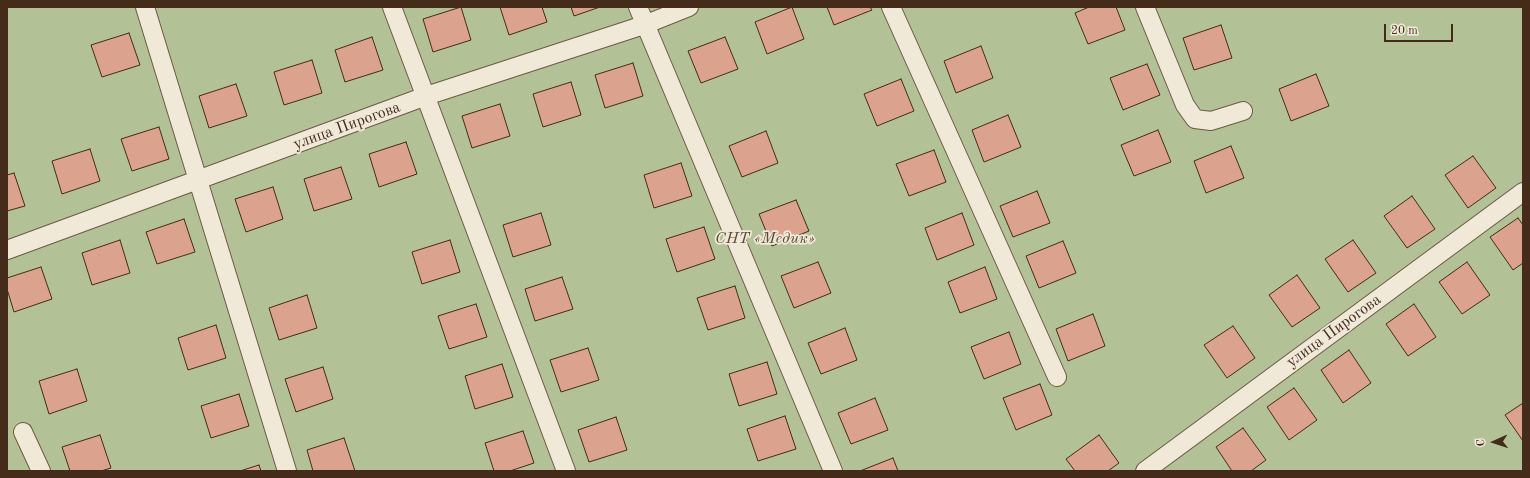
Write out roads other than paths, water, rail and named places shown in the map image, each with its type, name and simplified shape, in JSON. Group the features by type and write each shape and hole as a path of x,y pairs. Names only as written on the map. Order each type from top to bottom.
{"street":[{"path":"145,7 287,471"},
{"path":"392,7 566,471"},
{"path":"638,7 644,25 833,471"},
{"name":"улица Пирогова","path":"7,250 426,96 644,25 689,7"},
{"path":"891,7 1057,377"},
{"path":"1145,7 1185,105 1195,119 1211,121 1244,111"},
{"name":"улица Пирогова","path":"1146,471 1523,192"},
{"path":"23,432 41,471"}],"park label":[{"name":"СНТ «Медик»","path":"765,239"}]}
